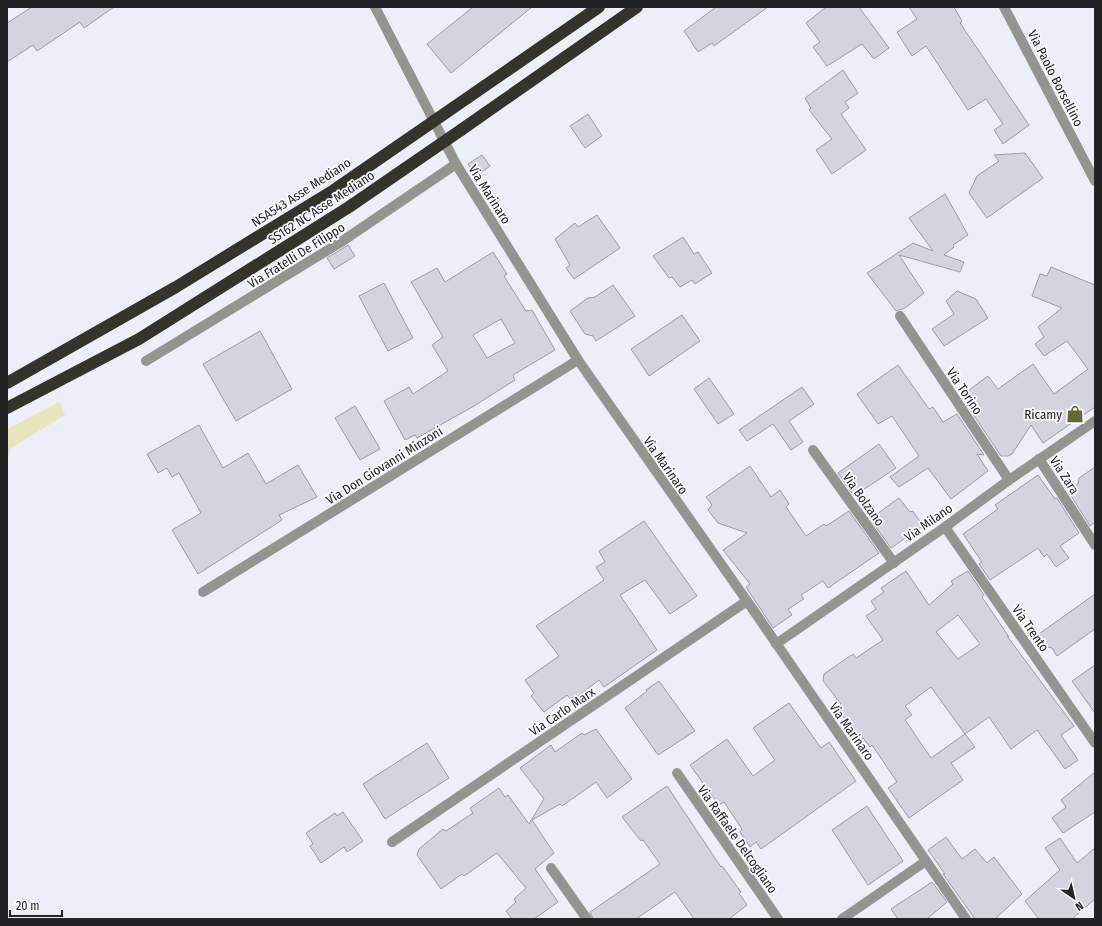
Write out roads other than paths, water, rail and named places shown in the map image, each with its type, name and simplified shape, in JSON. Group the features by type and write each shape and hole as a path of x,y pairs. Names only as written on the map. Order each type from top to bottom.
{"highway":[{"name":"NSA543 Asse Mediano","path":"7,383 176,287 334,190 599,7"},
{"name":"SS162 NC Asse Mediano","path":"7,408 139,339 349,207 637,7"}],"street":[{"name":"Via Marinaro","path":"375,7 456,164 578,360 747,601 966,919"},
{"name":"Via Paolo Borsellino","path":"1004,7 1095,181"},
{"name":"Via Fratelli De Filippo","path":"146,361 341,242 456,164"},
{"name":"Via Torino","path":"900,316 1008,480"},
{"name":"Via Don Giovanni Minzoni","path":"203,592 578,360"},
{"name":"Via Milano","path":"776,644 945,527 1038,459 1095,421"},
{"name":"Via Bolzano","path":"813,450 894,563"},
{"name":"Via Zara","path":"1038,459 1095,546"},
{"name":"Via Trento","path":"945,527 1095,743"},
{"name":"Via Carlo Marx","path":"392,842 747,601"},
{"name":"Via Raffaele Delcogliano","path":"677,773 778,919"},
{"path":"842,919 926,861"},
{"path":"551,868 587,919"}],"place":[{"name":"Ricamy","path":"1075,414"}]}
